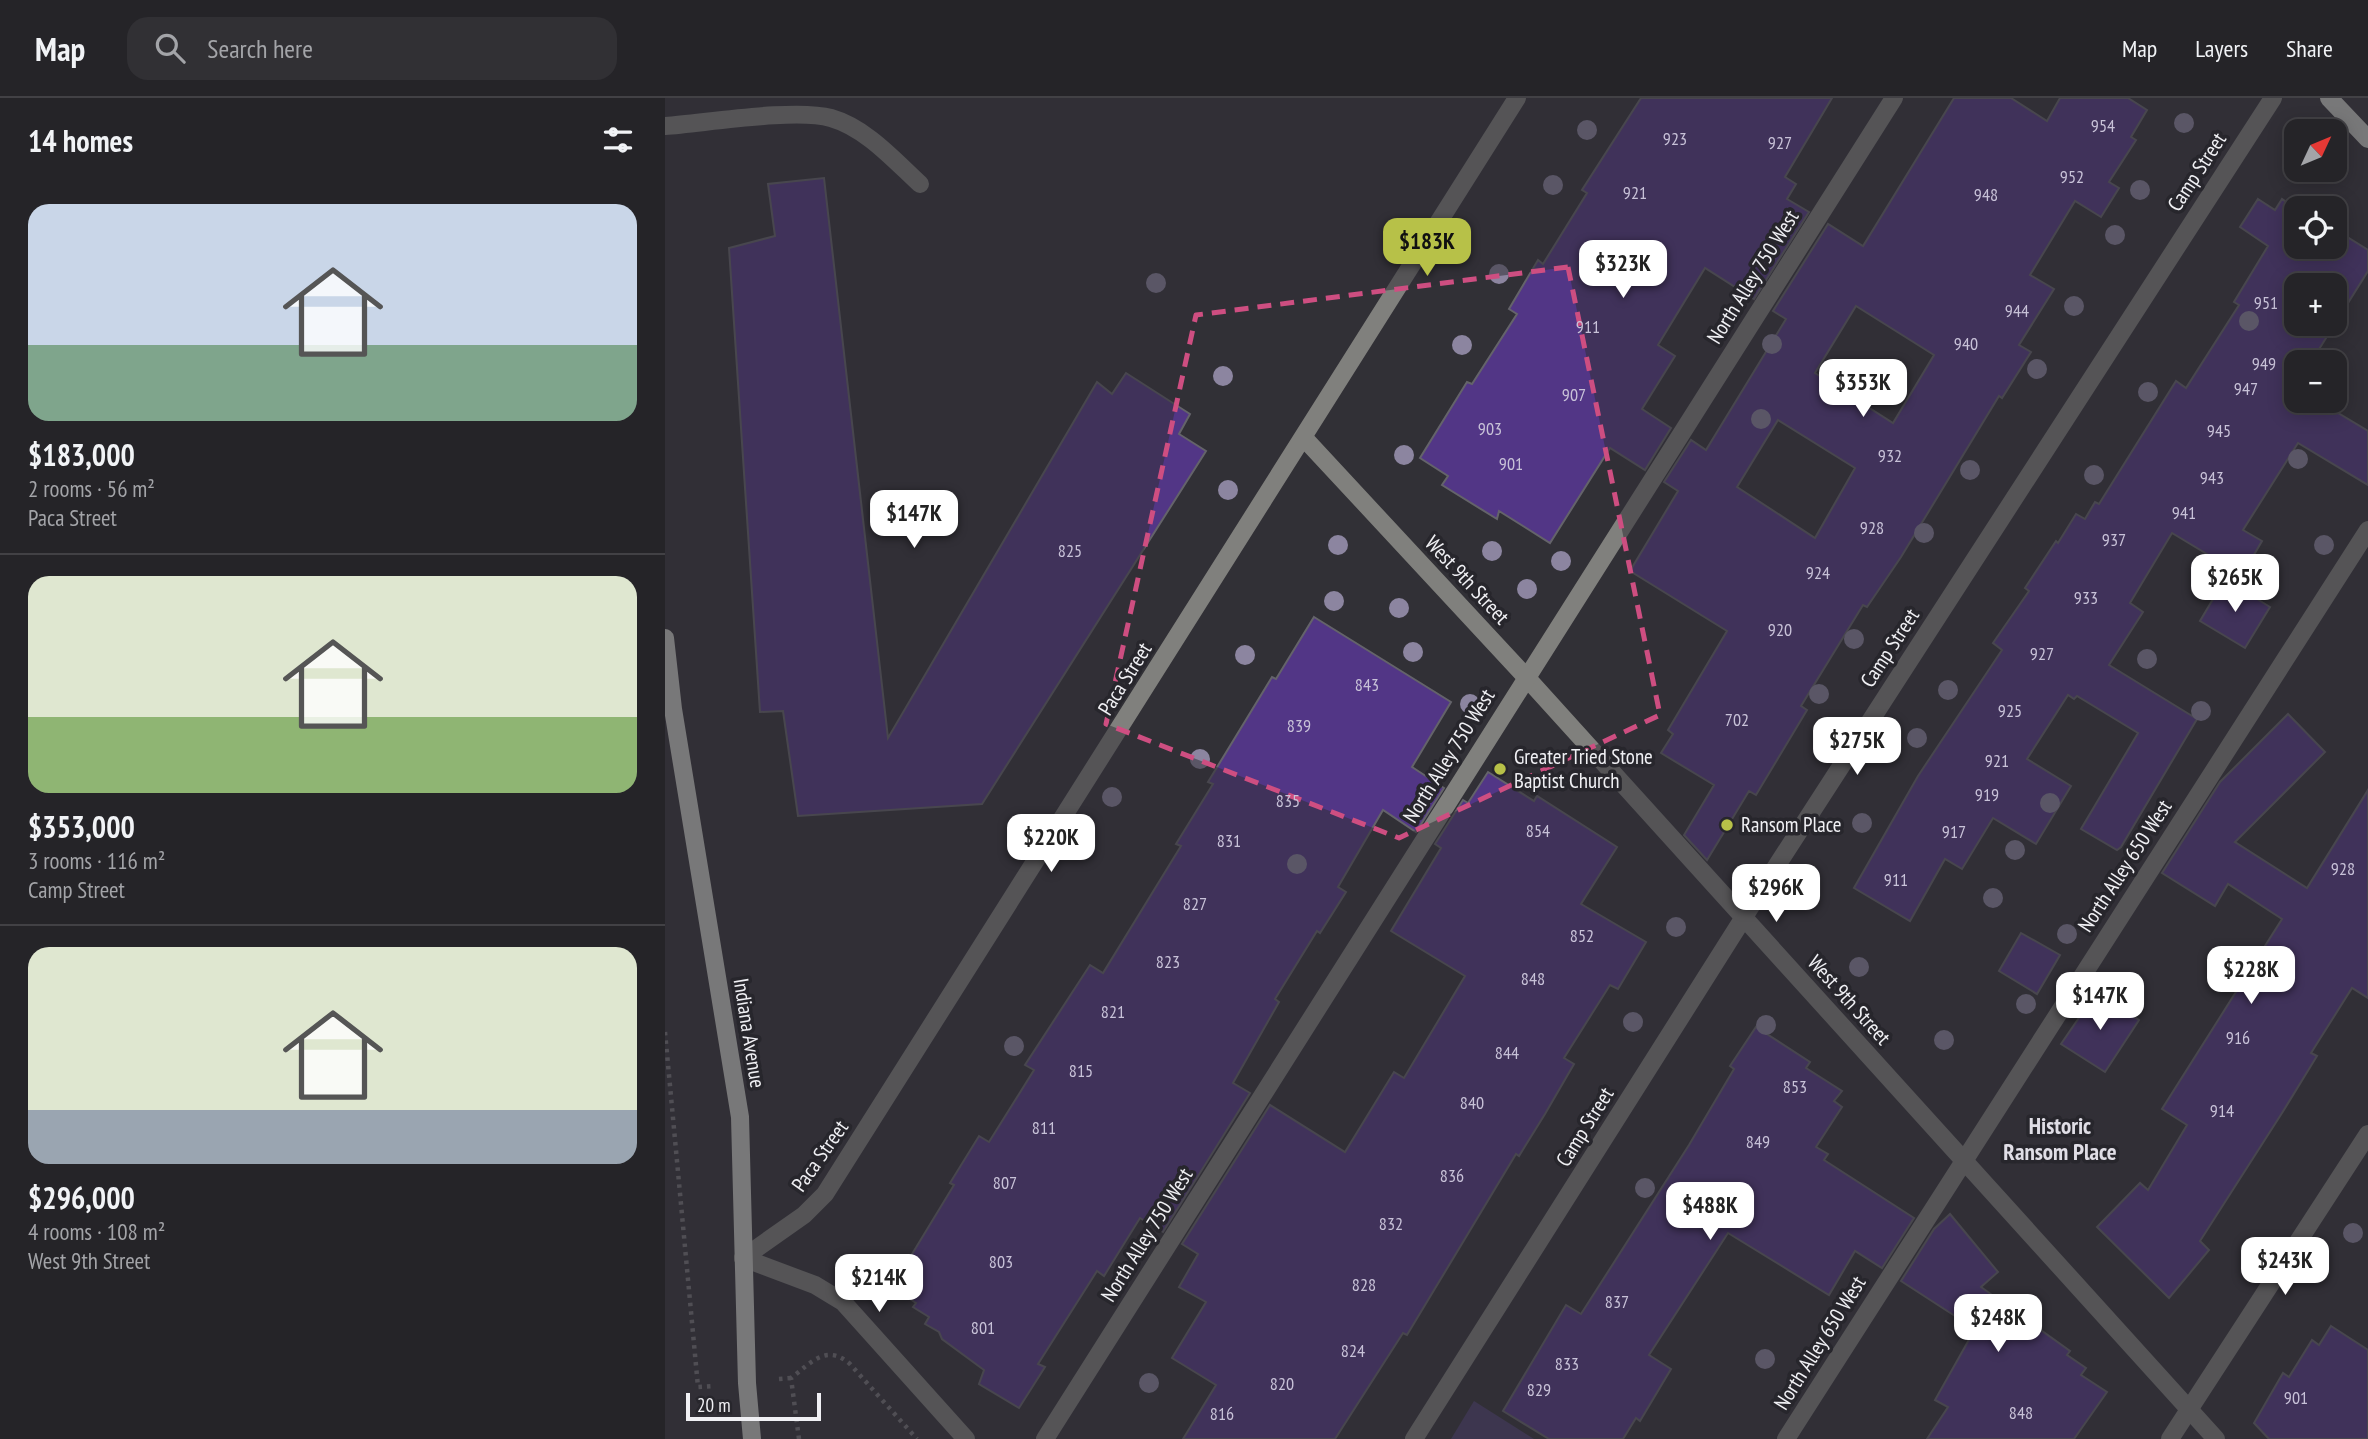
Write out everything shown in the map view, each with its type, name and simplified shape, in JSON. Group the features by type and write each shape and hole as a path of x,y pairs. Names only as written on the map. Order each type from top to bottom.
{"main road":[{"path":"2329,98 2368,139"},
{"name":"Indiana Avenue","path":"665,638 673,709 740,1117 747,1383 752,1439"}],"street":[{"name":"Paca Street","path":"743,1258 804,1216 825,1194 1517,98"},
{"name":"North Alley 750 West","path":"1045,1439 1894,98"},
{"name":"Camp Street","path":"1414,1439 1744,916 2273,98"},
{"path":"665,126 770,117 830,118 875,142 920,184"},
{"name":"West 9th Street","path":"1304,438 1744,916 2216,1439"},
{"name":"North Alley 650 West","path":"1786,1439 2368,530"},
{"path":"2170,1439 2368,1134"},
{"path":"743,1258 815,1285 843,1302 967,1439"}],"path":[{"path":"665,1032 698,1387"},
{"path":"799,1439 791,1378 816,1357 828,1353 841,1357 850,1364 917,1439"}],"highlighted area":[{"path":"1568,267 1660,715 1399,838 1106,724 1196,315"}],"shaded area":[{"path":"1474,1401 1534,1439 1451,1439"}],"building":[{"path":"1641,98 1832,98 1785,177 1796,184 1787,199 1809,212 1754,299 1705,268 1658,345 1675,356 1642,409 1671,428 1645,470 1610,448 1550,543 1499,511 1497,519 1442,485 1448,476 1420,458 1467,382 1472,384 1517,314 1509,309 1538,260 1543,264 1587,193 1582,190"},
{"path":"1954,98 2011,98 2047,121 2060,98 2128,98 2147,110 2131,137 2136,140 2109,182 2119,188 2101,217 2075,201 2030,275 2054,289 2019,345 2031,352 2002,398 1999,396 1901,557 1867,607 1863,605 1801,706 1807,710 1756,795 1749,791 1707,860 1684,835 1714,785 1661,753 1673,734 1668,730 1727,631 1630,571 1678,491 1664,482 1691,440 1706,450 1786,319 1773,311 1828,224 1863,246","holes":["1856,306 1934,355 1893,423 1815,373","1778,420 1855,468 1815,538 1737,487"]},
{"path":"824,178 888,738 1097,382 1112,394 1126,373 1190,414 1179,434 1206,451 982,804 798,816 783,711 760,712 729,248 775,236 768,184"},
{"path":"2258,199 2275,210 2282,199 2284,200 2284,259 2347,259 2347,237 2368,250 2368,271 2347,305 2347,273 2284,273 2284,336 2327,336 2319,350 2284,350 2284,413 2338,413 2368,431 2368,485 2298,443 2243,530 2262,541 2242,575 2172,533 2130,603 2143,612 2109,665 2197,719 2121,847 2117,850 2081,829 2138,733 2077,696 2074,699 2068,695 2027,759 2071,786 2036,844 1993,818 1962,869 1945,859 1910,921 1854,888 1918,776 2002,650 1993,643 2029,591 2025,588 2076,514 2085,519 2095,502 2099,504 2176,381 2186,388 2239,305 2234,302 2268,246 2240,227"},
{"path":"2225,579 2270,607 2245,648 2200,621"},
{"path":"1314,617 1451,702 1412,767 1444,788 1416,832 1383,810 1338,887 1346,892 1320,933 1317,931 1275,999 1279,1002 1233,1083 1250,1093 1163,1232 1140,1218 1104,1276 1097,1271 1038,1364 1045,1367 1019,1408 979,1384 984,1370 942,1339 939,1332 925,1324 929,1317 913,1307 916,1303 892,1287 954,1185 950,1183 979,1136 989,1142 1034,1070 1025,1065 1090,965 1103,973 1181,846 1176,844 1213,784 1208,782 1272,677 1276,679"},
{"path":"2288,714 2325,752 2235,842 2307,888 2368,790 2368,998 2352,988 2311,1053 2317,1056 2200,1241 2209,1250 2169,1298 2097,1227 2140,1183 2148,1190 2187,1125 2162,1109 2282,919 2228,884 2215,906 2162,873 2220,782"},
{"path":"1488,772 1534,801 1537,796 1617,847 1581,904 1646,942 1618,989 1610,985 1564,1058 1574,1064 1545,1114 1519,1156 1516,1154 1407,1335 1403,1333 1335,1439 1183,1439 1216,1385 1172,1358 1206,1302 1179,1287 1198,1254 1182,1244 1270,1105 1345,1152 1394,1072 1404,1078 1465,976 1391,931 1441,848 1435,844 1463,800 1468,803"},
{"path":"2021,933 2060,955 2037,994 1999,971"},
{"path":"2096,993 2139,1020 2105,1072 2061,1044"},
{"path":"1756,1027 1810,1062 1806,1068 1842,1091 1834,1101 1842,1107 1816,1147 1828,1154 1824,1160 1914,1218 1882,1268 1855,1251 1829,1295 1728,1233 1649,1355 1671,1369 1640,1421 1636,1418 1623,1439 1549,1439 1503,1411 1566,1305 1581,1314 1689,1145 1734,1069 1730,1066"},
{"path":"1950,1214 1998,1272 1981,1287 2070,1351 2067,1355 2086,1368 2081,1375 2107,1392 2074,1439 1927,1439 1948,1407 1935,1400 1975,1329 1901,1281 1934,1229"},
{"path":"2331,1326 2368,1350 2368,1439 2269,1439 2254,1423 2283,1373 2289,1377 2312,1340 2319,1345"}],"place":[{"name":"Greater Tried Stone Baptist Church","path":"1500,769"},
{"name":"Ransom Place","path":"1727,825"}],"district":[{"name":"Historic Ransom Place","path":"2060,1139"}]}
